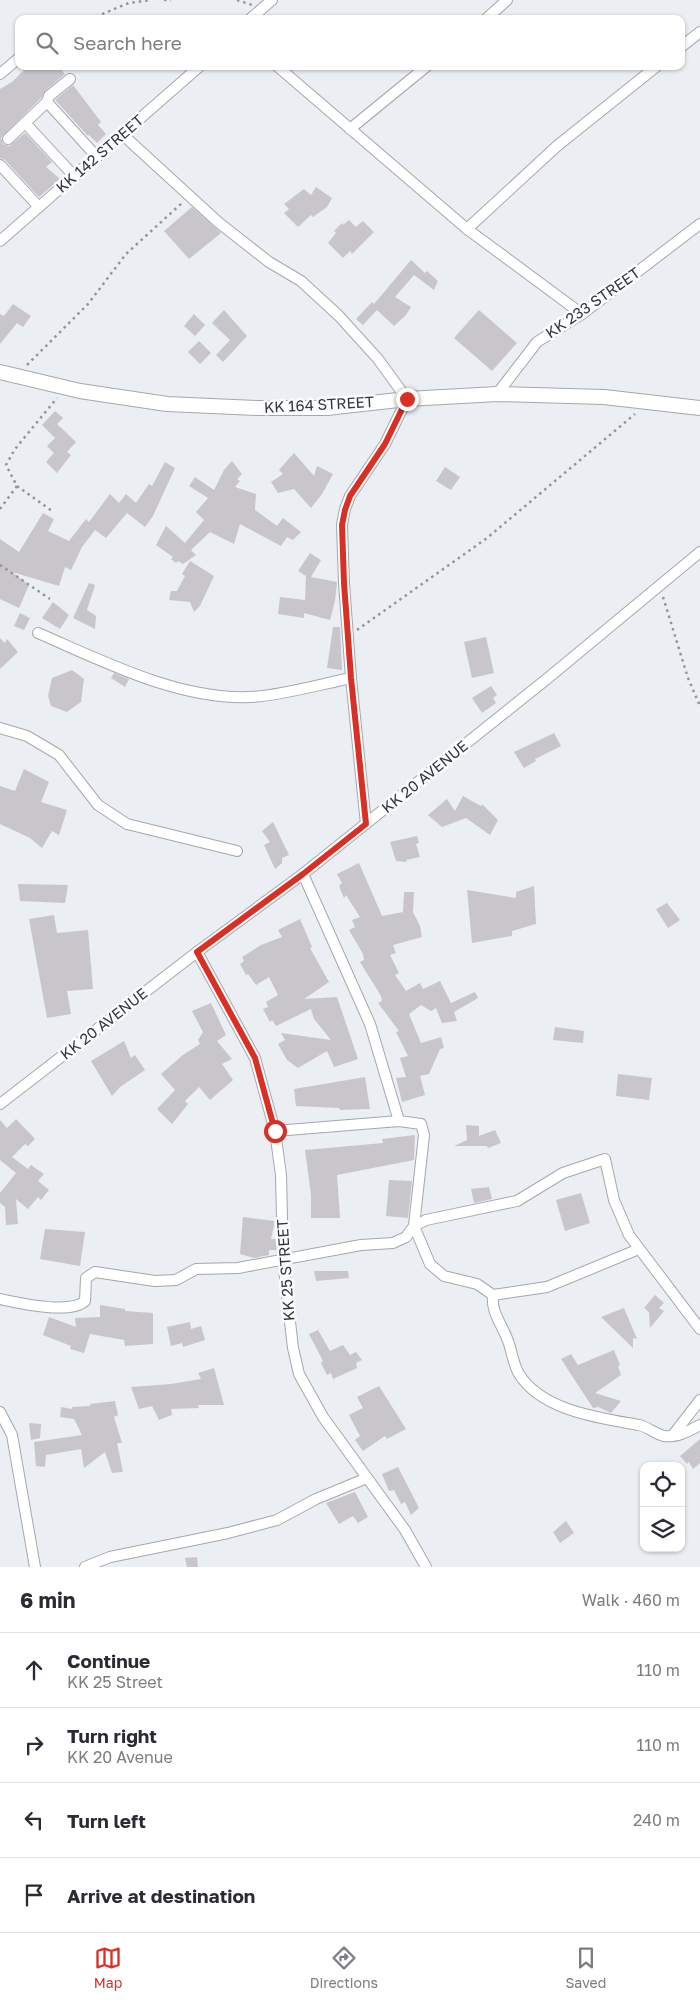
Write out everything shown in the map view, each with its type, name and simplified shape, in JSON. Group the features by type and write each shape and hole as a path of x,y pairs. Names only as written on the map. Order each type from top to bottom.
{"main road":[{"name":"KK 164 STREET","path":"0,372 67,388 167,404 257,408 327,408 407,399 498,394 604,397 700,408"}],"street":[{"path":"255,15 272,0"},
{"path":"490,15 507,0"},
{"path":"685,44 700,32"},
{"path":"0,74 15,61"},
{"name":"KK 142 STREET","path":"0,241 196,70"},
{"path":"281,70 467,229 582,314"},
{"path":"350,129 422,70"},
{"path":"467,229 557,146 652,70"},
{"path":"8,139 47,102 49,96 70,79"},
{"path":"47,102 97,157"},
{"path":"25,123 75,177"},
{"path":"123,135 190,196 257,253 301,281 339,316 378,359 407,399 385,444 350,496 342,525 351,678 366,824"},
{"path":"0,165 39,206"},
{"name":"KK 233 STREET","path":"498,394 537,342 582,314 700,224"},
{"name":"KK 20 AVENUE","path":"0,1104 197,952 303,874 700,552"},
{"path":"38,633 120,669 200,694 253,697 351,678"},
{"path":"0,728 27,736 59,755 98,804 127,824 237,851"},
{"path":"303,874 370,1024 399,1121"},
{"name":"KK 25 STREET","path":"197,952 255,1058 275,1131 281,1175 283,1260 292,1348 300,1374 323,1417 405,1530 426,1567"},
{"path":"275,1131 399,1121 421,1124 424,1128 414,1226 430,1264 436,1270 444,1276 477,1284 493,1295 547,1288 638,1249"},
{"path":"0,1299 37,1306 77,1306 85,1300 86,1278 94,1272 155,1281 176,1280 196,1269 238,1268 361,1245 393,1243 406,1237 414,1226 426,1220 517,1202 564,1174 605,1159 614,1200 638,1249 700,1329"},
{"path":"493,1295 491,1307 508,1339 518,1372 529,1386 542,1396 572,1410 600,1418 642,1426 664,1436 684,1433 700,1425"},
{"path":"673,1435 700,1400"},
{"path":"0,1412 12,1435 35,1567"},
{"path":"85,1567 110,1557 228,1534 277,1520 316,1499 367,1478"}],"path":[{"path":"100,15 129,3 151,0"},
{"path":"164,0 171,0"},
{"path":"15,376 88,304 126,254 190,196"},
{"path":"52,511 17,486 6,465 14,449 67,388"},
{"path":"348,637 487,538 647,403"},
{"path":"0,508 17,486"},
{"path":"0,565 50,599"},
{"path":"659,586 688,678 700,706"}],"building":[{"path":"24,70 62,70 65,74 45,91 41,98 1,138 3,144 9,146 25,133 52,162 46,167 60,179 39,197 5,160 0,158 0,89 12,82"},
{"path":"73,85 101,122 98,125 106,134 97,143 88,136 55,100"},
{"path":"316,187 332,198 327,207 313,217 311,215 298,227 284,213 289,209 284,204 304,189 311,195"},
{"path":"192,207 221,233 189,259 164,231"},
{"path":"349,220 356,227 363,221 374,232 352,254 350,251 343,258 328,243 336,233 334,231 342,223 343,225"},
{"path":"411,260 425,273 427,271 438,281 434,290 414,275 395,297 411,307 406,315 394,326 377,310 363,325 356,319 372,302 374,304"},
{"path":"13,304 31,316 23,327 17,323 0,344 0,314 4,316"},
{"path":"224,310 247,336 223,362 216,355 230,340 212,323"},
{"path":"479,310 517,343 492,371 454,338"},
{"path":"194,314 205,325 195,336 184,326"},
{"path":"199,341 211,353 200,364 188,352"},
{"path":"55,411 63,418 57,424 76,442 67,452 71,455 57,473 46,462 54,453 47,446 55,438 42,425"},
{"path":"294,453 314,476 317,466 333,474 322,494 311,508 294,489 278,493 271,482 283,474 279,470"},
{"path":"232,461 242,474 237,479 240,481 235,487 256,494 255,510 277,526 283,518 301,532 293,540 287,537 281,546 240,524 234,544 210,532 191,550 196,555 183,564 178,561 176,563 171,559 173,557 156,545 166,526 185,543 204,520 196,512 208,498 189,486 195,477 214,490 224,470"},
{"path":"165,462 175,468 153,516 145,527 127,513 106,538 95,530 82,547 71,570 65,567 59,586 12,572 29,585 19,608 0,599 0,539 19,552 43,513 54,519 48,531 69,541 86,519 89,522 110,494 119,503 126,494 136,503 149,484 152,486"},
{"path":"445,467 460,477 451,490 436,481"},
{"path":"310,553 321,560 311,577 337,582 330,620 304,613 304,618 278,614 280,597 305,600 306,576 298,571"},
{"path":"190,561 214,576 200,606 194,612 190,602 169,600 171,591 177,591 185,576 182,574"},
{"path":"89,583 95,585 87,610 96,616 95,629 73,618"},
{"path":"53,602 69,615 60,629 42,618"},
{"path":"20,613 30,618 24,630 14,626"},
{"path":"333,627 340,627 342,670 327,668"},
{"path":"486,637 494,673 472,678 464,642"},
{"path":"0,638 5,643 7,639 18,652 0,669"},
{"path":"72,670 84,679 81,702 67,712 51,706 48,696 52,678"},
{"path":"114,673 129,679 125,687 111,678"},
{"path":"491,686 497,695 493,698 496,703 482,713 472,698"},
{"path":"554,733 561,746 535,759 536,761 524,768 514,752"},
{"path":"24,769 49,782 41,802 67,810 59,835 52,831 42,848 30,838 0,824 0,786 15,791"},
{"path":"463,796 481,806 482,804 498,820 490,835 466,818 442,827 428,815 447,799 455,811"},
{"path":"273,822 289,855 282,858 282,863 275,869 264,845 270,842 262,831"},
{"path":"417,836 419,843 416,844 420,857 406,860 407,862 396,861 390,842"},
{"path":"359,863 382,916 403,912 404,892 414,892 413,912 420,926 422,937 393,945 396,953 390,955 399,973 395,975 406,991 420,983 423,989 440,981 451,1003 475,992 478,998 454,1012 457,1021 442,1023 436,1008 431,1011 421,1005 409,1014 421,1043 441,1037 444,1048 440,1049 429,1074 420,1076 425,1095 402,1102 396,1078 406,1077 400,1058 408,1056 396,1032 399,1031 378,1003 382,1001 381,996 360,962 364,960 363,954 349,930 355,927 352,920 360,917 346,895 344,898 339,886 342,883 337,874"},
{"path":"18,884 68,885 65,903 20,901"},
{"path":"534,886 536,924 512,931 512,936 472,943 467,890 516,898 516,892"},
{"path":"667,903 680,920 668,928 656,909"},
{"path":"54,915 57,933 88,930 93,989 67,991 71,1014 47,1018 29,919"},
{"path":"300,919 312,947 310,948 329,982 304,999 337,997 358,1059 334,1067 327,1051 298,1068 287,1060 278,1044 285,1040 281,1033 331,1040 314,1019 311,1009 276,1026 272,1020 270,1022 263,1009 268,1007 266,1002 278,995 269,977 256,985 248,974 246,975 240,964 244,961 242,957 261,945 282,937 278,930"},
{"path":"211,1003 226,1035 217,1041 232,1059 222,1064 233,1080 210,1100 199,1087 185,1101 188,1104 172,1124 157,1109 175,1090 161,1074 183,1055 200,1044 198,1040 203,1032 192,1011"},
{"path":"555,1027 584,1031 583,1043 553,1040"},
{"path":"124,1041 131,1058 135,1055 145,1070 120,1087 112,1096 91,1061"},
{"path":"618,1074 652,1078 649,1100 616,1096"},
{"path":"365,1077 370,1109 340,1110 339,1108 296,1106 294,1089"},
{"path":"16,1119 35,1139 28,1146 25,1144 12,1157 28,1169 31,1165 44,1174 38,1181 49,1190 41,1200 38,1197 28,1209 16,1199 18,1224 6,1225 5,1207 0,1203 0,1193 16,1173 0,1160 0,1120 7,1128"},
{"path":"466,1125 479,1126 479,1136 495,1130 501,1143 488,1148 487,1146 454,1146 467,1140"},
{"path":"415,1135 414,1160 337,1175 340,1218 311,1218 311,1195 305,1150 383,1143 382,1139"},
{"path":"389,1180 412,1181 408,1218 386,1216"},
{"path":"489,1187 492,1199 474,1203 471,1189"},
{"path":"581,1193 590,1223 565,1231 556,1200"},
{"path":"243,1217 275,1221 271,1239 276,1239 276,1250 269,1250 269,1255 254,1258 240,1254"},
{"path":"45,1229 85,1232 80,1266 40,1259"},
{"path":"314,1271 348,1271 349,1278 316,1281"},
{"path":"655,1295 664,1303 659,1308 664,1311 650,1328 649,1312 644,1308"},
{"path":"100,1305 125,1309 125,1311 153,1313 153,1344 125,1346 124,1340 90,1334 84,1353 70,1349 71,1346 43,1335 49,1317 76,1327 75,1318 100,1317"},
{"path":"624,1308 637,1339 633,1338 633,1348 601,1317"},
{"path":"190,1322 191,1329 201,1326 205,1340 183,1347 182,1343 171,1346 167,1327"},
{"path":"318,1330 330,1351 343,1345 350,1355 356,1352 362,1360 356,1363 357,1368 333,1379 331,1373 327,1375 321,1363 323,1361 309,1334"},
{"path":"614,1350 620,1365 618,1366 621,1375 595,1393 621,1401 611,1413 598,1407 593,1408 561,1359 571,1354 578,1365"},
{"path":"214,1368 224,1405 198,1405 199,1408 171,1409 172,1415 159,1420 152,1406 139,1409 131,1387 171,1384 201,1379 198,1373"},
{"path":"379,1386 406,1429 387,1439 385,1436 363,1451 355,1440 360,1436 349,1415 363,1408 357,1397"},
{"path":"115,1401 118,1415 114,1417 122,1443 117,1443 123,1472 112,1473 105,1452 84,1468 81,1449 46,1455 45,1467 36,1466 34,1442 82,1435 74,1419 60,1417 61,1407 72,1409 72,1407"},
{"path":"29,1423 41,1424 40,1438 31,1440"},
{"path":"700,1439 700,1463 693,1469 689,1462 687,1464 680,1456"},
{"path":"398,1467 419,1508 411,1515 405,1502 401,1504 394,1490 389,1491 382,1474"},
{"path":"355,1492 368,1517 358,1523 353,1516 339,1524 326,1503"},
{"path":"566,1521 574,1533 560,1543 553,1532"},
{"path":"197,1557 198,1567 187,1567 185,1558"}],"route":[{"path":"275,1131 255,1058 197,952 303,874 366,824 351,678 342,525 350,496 385,444 407,399"}]}
